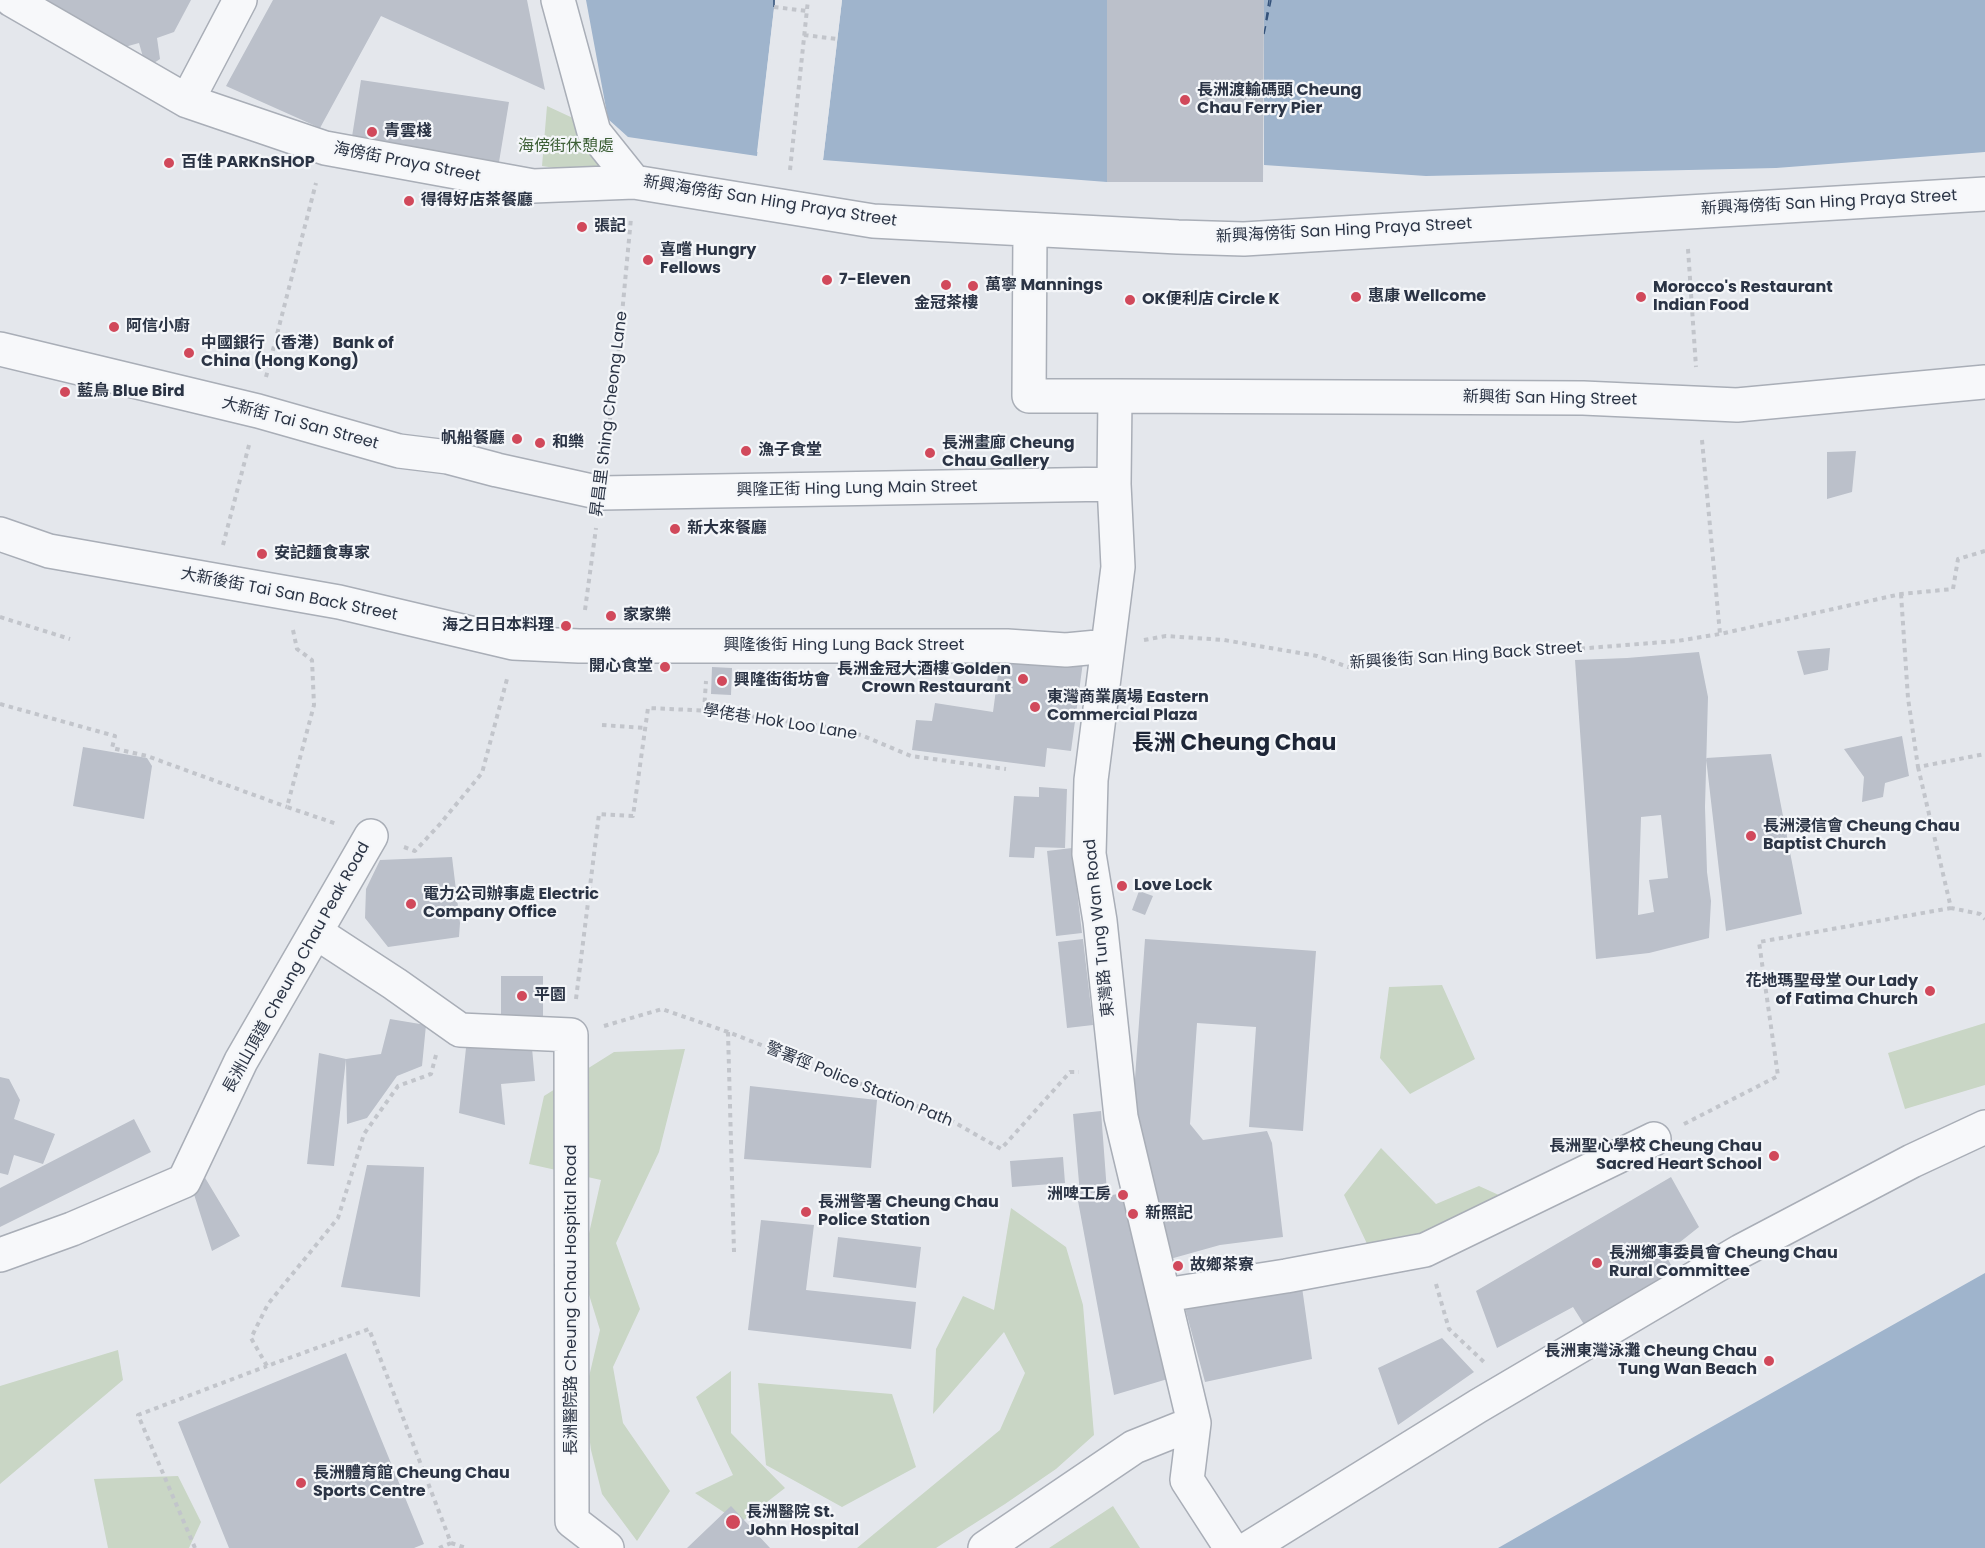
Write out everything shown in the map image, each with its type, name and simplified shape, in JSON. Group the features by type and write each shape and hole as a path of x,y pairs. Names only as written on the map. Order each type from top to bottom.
{"street":[{"name":"海傍街 Praya Street","path":"12,0 186,101 325,148 532,186 634,182"},
{"path":"186,101 240,0"},
{"path":"558,0 594,132 634,182"},
{"name":"新興海傍街 San Hing Praya Street","path":"634,182 873,221 1244,239 1985,194"},
{"path":"1030,230 1029,396 1115,396"},
{"name":"大新街 Tai San Street","path":"0,349 258,411 399,451 448,457 601,493"},
{"name":"新興街 San Hing Street","path":"1115,396 1583,398 1737,405 1985,382"},
{"name":"東灣路 Tung Wan Road","path":"1115,396 1114,484 1118,567 1091,780 1089,854 1100,921 1121,1117 1194,1423 1187,1480 1231,1548"},
{"name":"興隆正街 Hing Lung Main Street","path":"601,493 1114,484"},
{"name":"大新後街 Tai San Back Street","path":"0,534 49,551 339,602 513,643 579,646"},
{"name":"興隆後街 Hing Lung Back Street","path":"579,646 1007,646 1066,650 1108,646"},
{"name":"長洲山頂道 Cheung Chau Peak Road","path":"0,1255 72,1229 184,1181 242,1061 371,836"},
{"path":"317,933 460,1030 571,1035"},
{"name":"長洲醫院路 Cheung Chau Hospital Road","path":"571,1035 572,1521 607,1548"},
{"path":"1249,1548 1511,1387 1740,1251 1912,1161 1985,1127"},
{"path":"1165,1295 1286,1276 1425,1250 1654,1139"},
{"path":"985,1548 1134,1447 1194,1423"}],"path":[{"path":"786,207 808,0"},
{"path":"774,8 807,11"},
{"path":"804,35 837,39"},
{"path":"213,580 325,148"},
{"name":"昇昌里 Shing Cheong Lane","path":"579,646 618,357 634,182"},
{"name":"新興後街 San Hing Back Street","path":"1108,646 1166,636 1224,640 1317,656 1348,667 1677,641 1720,634 1901,594 1953,589 1958,559 1985,551"},
{"path":"280,592 297,649 312,660 314,705 287,807"},
{"path":"1901,594 1908,698 1918,767 1951,908"},
{"path":"0,617 70,639"},
{"path":"0,704 115,736 112,748 147,756 415,851 482,773 504,693 513,643"},
{"name":"學佬巷 Hok Loo Lane","path":"645,728 648,708 714,711 834,728 861,735 911,756 1006,769"},
{"path":"571,1035 599,814 633,816 645,728 602,725"},
{"path":"1918,767 1985,754"},
{"path":"1654,1139 1778,1076 1759,942 1951,908 1980,914 1985,919"},
{"name":"警署徑 Police Station Path","path":"571,1035 662,1008 945,1117 1000,1149 1070,1072 1116,1075"},
{"path":"267,1366 251,1338 268,1304 338,1218 364,1134 399,1086 431,1074 445,1019"},
{"path":"728,1032 734,1252"},
{"path":"1425,1250 1449,1329 1511,1387"},
{"path":"195,1548 138,1415 369,1329 452,1543"},
{"path":"439,1548 452,1543 466,1548"}],"green space":[{"name":"海傍街休憩處","path":"547,106 575,119 602,168 595,174 542,166"},
{"path":"1442,985 1475,1059 1410,1094 1380,1058 1389,987"},
{"path":"1985,1023 1985,1085 1905,1109 1888,1053"},
{"path":"685,1049 659,1152 616,1243 640,1309 613,1367 623,1423 670,1491 637,1541 602,1494 591,1450 584,1398 600,1330 581,1269 601,1180 529,1164 544,1096 614,1052"},
{"path":"1381,1148 1436,1204 1479,1186 1501,1196 1434,1231 1369,1248 1344,1195"},
{"path":"1011,1208 1066,1247 1083,1305 1094,1435 1056,1469 936,1548 857,1548 1000,1430 1025,1373 1004,1332 933,1414 936,1349 963,1296 994,1310"},
{"path":"118,1350 123,1380 0,1484 0,1386"},
{"path":"731,1371 731,1433 785,1488 740,1523 695,1493 733,1475 696,1397"},
{"path":"758,1383 892,1394 916,1467 842,1507 766,1465"},
{"path":"178,1476 201,1522 189,1548 108,1548 94,1479"},
{"path":"1113,1506 1140,1548 1049,1548"}],"water":[{"path":"586,0 775,0 757,156 628,137 608,119"},
{"path":"842,0 1107,0 1107,182 823,160"},
{"path":"1264,0 1985,0 1985,152 1776,168 1426,176 1264,165"},
{"path":"1985,1273 1985,1548 1498,1548 1699,1434"}],"pier":[{"path":"775,0 778,0 760,152 757,152"},
{"path":"839,0 842,0 823,160 820,159"}],"building":[{"path":"34,0 191,0 174,32 157,38 160,59 154,63 143,57 139,43 121,48"},
{"path":"273,0 527,0 545,90 381,16 320,128 226,86"},
{"name":"長洲渡輸碼頭 Cheung Chau Ferry Pier","path":"1107,0 1264,0 1263,182 1107,182"},
{"path":"361,80 509,102 498,168 351,143"},
{"path":"1856,451 1852,492 1827,499 1827,452"},
{"path":"1830,648 1828,670 1804,675 1797,651"},
{"name":"東灣商業廣場 Eastern Commercial Plaza","path":"1001,652 1083,662 1071,751 1047,748 1045,767 912,750 916,720 932,721 935,703 993,712"},
{"path":"1699,652 1708,697 1705,807 1707,872 1711,901 1709,938 1649,953 1596,959 1575,660","holes":["1661,815 1668,878 1649,880 1654,912 1638,915 1641,817"]},
{"name":"興隆街街坊會","path":"712,667 732,668 731,695 711,694"},
{"path":"1902,736 1909,776 1885,783 1883,797 1862,802 1864,777 1844,749"},
{"path":"83,747 147,758 152,766 144,819 73,806"},
{"name":"長洲浸信會 Cheung Chau Baptist Church","path":"1771,754 1802,914 1726,931 1706,758"},
{"path":"1039,787 1067,789 1065,848 1035,847 1034,858 1009,857 1014,796 1039,797"},
{"path":"1072,848 1082,933 1056,936 1047,851"},
{"name":"電力公司辦事處 Electric Company Office","path":"452,857 460,923 459,937 388,947 365,918 366,889 380,860"},
{"path":"1139,891 1153,896 1145,915 1132,910"},
{"path":"1083,939 1093,1025 1067,1028 1058,942"},
{"path":"1145,939 1316,951 1303,1131 1249,1127 1256,1027 1197,1023 1190,1124 1203,1140 1267,1131 1272,1143 1283,1237 1220,1245 1170,1259 1132,1120"},
{"name":"平園","path":"501,976 543,976 543,1017 501,1017"},
{"path":"390,1019 426,1025 422,1066 397,1076 367,1118 347,1124 346,1059 381,1054"},
{"path":"466,1048 532,1048 535,1081 501,1084 505,1125 459,1113"},
{"path":"319,1053 346,1059 334,1166 307,1164"},
{"path":"0,1077 9,1079 20,1100 14,1119 55,1134 43,1164 14,1155 8,1175 0,1173"},
{"path":"750,1086 877,1100 871,1168 744,1159"},
{"path":"1101,1111 1107,1192 1080,1194 1073,1114"},
{"path":"134,1119 151,1152 0,1227 0,1188"},
{"path":"1063,1157 1065,1183 1012,1187 1010,1161"},
{"path":"367,1165 424,1167 420,1297 341,1287"},
{"path":"201,1171 240,1236 212,1251 192,1188"},
{"name":"長洲鄉事委員會 Cheung Chau Rural Committee","path":"1671,1177 1699,1227 1665,1254 1675,1272 1585,1326 1573,1307 1497,1348 1476,1291"},
{"path":"1135,1191 1171,1378 1114,1395 1078,1201"},
{"path":"761,1220 814,1225 806,1290 916,1302 911,1349 748,1330"},
{"path":"838,1237 921,1247 916,1288 833,1277"},
{"path":"1302,1287 1312,1359 1205,1382 1185,1308"},
{"path":"1442,1338 1474,1372 1398,1425 1378,1368"},
{"name":"長洲體育館 Cheung Chau Sports Centre","path":"346,1353 424,1544 414,1548 229,1548 178,1422"},
{"name":"長洲醫院 St. John Hospital","path":"731,1506 770,1548 687,1548"}],"ferry route":[{"path":"774,0 774,7"},
{"path":"1266,20 1269,0"},
{"path":"1264,34 1271,0"}],"place":[{"name":"長洲渡輸碼頭 Cheung Chau Ferry Pier","path":"1185,100"},
{"name":"青雲棧","path":"372,132"},
{"name":"百佳 PARKnSHOP","path":"169,163"},
{"name":"得得好店茶餐廳","path":"409,201"},
{"name":"張記","path":"582,227"},
{"name":"喜嚐 Hungry Fellows","path":"648,260"},
{"name":"7-Eleven","path":"827,280"},
{"name":"金冠茶樓","path":"946,285"},
{"name":"萬寧 Mannings","path":"973,286"},
{"name":"惠康 Wellcome","path":"1356,297"},
{"name":"Morocco's Restaurant Indian Food","path":"1641,297"},
{"name":"OK便利店 Circle K","path":"1130,300"},
{"name":"阿信小廚","path":"114,327"},
{"name":"中國銀行（香港） Bank of China (Hong Kong)","path":"189,353"},
{"name":"藍鳥 Blue Bird","path":"65,392"},
{"name":"帆船餐廳","path":"517,439"},
{"name":"和樂","path":"540,443"},
{"name":"漁子食堂","path":"746,451"},
{"name":"長洲畫廊 Cheung Chau Gallery","path":"930,453"},
{"name":"新大來餐廳","path":"675,529"},
{"name":"安記麵食專家","path":"262,554"},
{"name":"家家樂","path":"611,616"},
{"name":"海之日日本料理","path":"566,626"},
{"name":"開心食堂","path":"665,667"},
{"name":"長洲金冠大酒樓 Golden Crown Restaurant","path":"1023,679"},
{"name":"興隆街街坊會","path":"722,681"},
{"name":"東灣商業廣場 Eastern Commercial Plaza","path":"1035,707"},
{"name":"長洲浸信會 Cheung Chau Baptist Church","path":"1751,836"},
{"name":"Love Lock","path":"1122,886"},
{"name":"電力公司辦事處 Electric Company Office","path":"411,904"},
{"name":"花地瑪聖母堂 Our Lady of Fatima Church","path":"1930,991"},
{"name":"平園","path":"522,996"},
{"name":"長洲聖心學校 Cheung Chau Sacred Heart School","path":"1774,1156"},
{"name":"洲啤工房","path":"1123,1195"},
{"name":"長洲警署 Cheung Chau Police Station","path":"806,1212"},
{"name":"新照記","path":"1133,1214"},
{"name":"長洲鄉事委員會 Cheung Chau Rural Committee","path":"1597,1263"},
{"name":"故鄉茶寮","path":"1178,1266"},
{"name":"長洲東灣泳灘 Cheung Chau Tung Wan Beach","path":"1769,1361"},
{"name":"長洲體育館 Cheung Chau Sports Centre","path":"301,1483"},
{"name":"長洲醫院 St. John Hospital","path":"733,1522"}],"district":[{"name":"長洲 Cheung Chau","path":"1234,744"}]}
